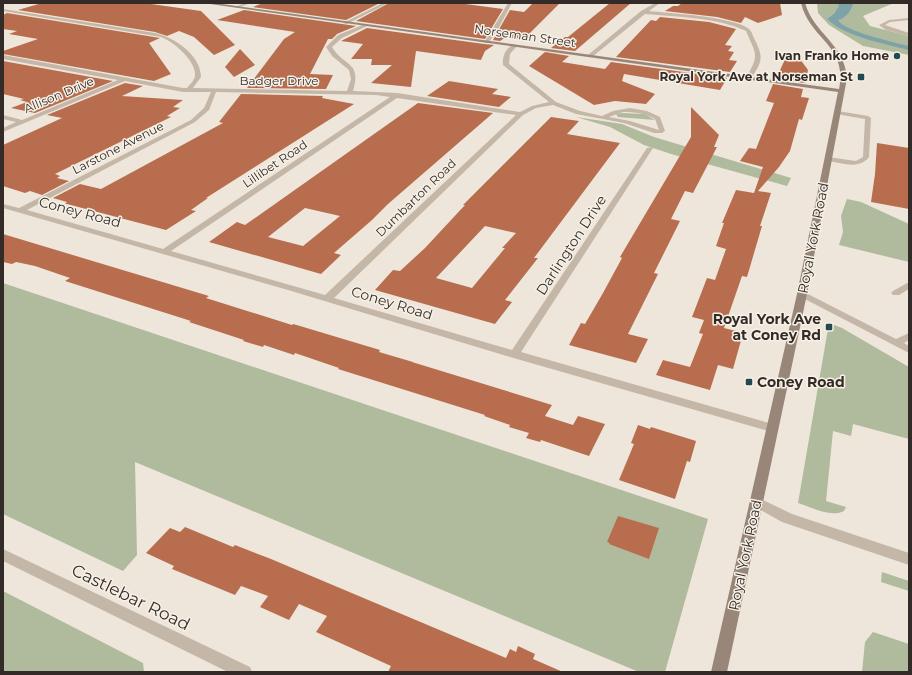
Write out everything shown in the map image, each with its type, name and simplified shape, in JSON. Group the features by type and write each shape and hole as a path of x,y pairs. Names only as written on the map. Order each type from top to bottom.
{"main road":[{"name":"Norseman Street","path":"205,3 842,91"},
{"name":"Royal York Road","path":"719,672 802,294 842,91 844,66 839,56 808,16 803,3"}],"street":[{"path":"237,7 249,3"},
{"path":"344,22 386,3"},
{"path":"486,42 494,33 509,3"},
{"path":"590,56 643,12 658,3"},
{"path":"3,10 170,38 179,45 198,71 198,77 189,90"},
{"path":"643,12 720,21 748,30 761,56 760,61 750,78"},
{"path":"909,19 881,24 884,28 909,35"},
{"path":"350,92 354,79 352,69 334,55 329,47 339,38 365,25"},
{"path":"514,46 509,50 505,62 506,66 554,102 578,113 603,118 633,124 652,131 662,131 658,118 653,115 636,111 613,112 603,118"},
{"name":"Badger Drive","path":"3,57 123,80 189,90 376,93 521,114"},
{"name":"Allison Drive","path":"3,130 123,80"},
{"name":"Larstone Avenue","path":"20,211 193,121 207,109 214,91"},
{"name":"Lillibet Road","path":"164,251 397,95"},
{"path":"521,114 534,107 554,102"},
{"name":"Dumbarton Road","path":"327,299 521,114"},
{"path":"828,159 856,163 861,162 866,157 868,118 838,114"},
{"path":"3,117 23,122"},
{"name":"Darlington Drive","path":"514,355 650,148"},
{"name":"Coney Road","path":"3,206 164,251 514,355 772,428"},
{"path":"802,294 909,350"},
{"path":"897,343 909,336"},
{"path":"757,502 787,518 909,558"},
{"name":"Castlebar Road","path":"3,555 244,672"}],"green space":[{"path":"817,3 894,3 863,16 870,26 909,36 909,55 863,46 829,25 818,13"},
{"path":"616,114 645,114 655,120 618,117"},
{"path":"576,117 622,124 654,137 791,178 787,186 671,154 644,145 610,127"},
{"path":"847,199 861,202 909,224 909,262 839,245 843,232 841,216"},
{"path":"3,283 708,519 665,672 639,672 135,462 137,555 123,571 3,514"},
{"path":"829,323 842,328 909,367 909,439 853,424 851,436 833,431 826,501 846,507 844,511 839,513 827,513 798,503"},
{"path":"882,572 909,581 909,591 881,582"},
{"path":"3,591 143,663 144,672 3,672"},
{"path":"873,632 909,644 909,672 862,672 865,642"}],"water":[{"path":"838,3 853,4 847,14 838,20 842,24 870,36 909,46 909,50 865,39 834,25 827,19 834,14 839,6"}],"building":[{"path":"42,3 144,3 201,11 235,45 214,55 194,37 179,31 167,36 155,32 18,10"},
{"path":"263,3 380,3 346,20 253,7"},
{"path":"389,3 458,3 503,9 485,39 356,21"},
{"path":"533,3 560,3 524,39 506,37 500,41 493,40 510,10 524,12"},
{"path":"610,3 631,3 575,51 551,48 565,37 568,37"},
{"path":"682,3 780,3 782,15 758,23 745,17 741,23 717,17 665,11"},
{"path":"244,10 356,26 337,34 332,39 328,39 310,74 333,75 326,89 247,88 284,39 295,32 217,20"},
{"path":"7,13 160,38 149,43 171,74 154,81 3,54 3,51 38,39 9,34 17,31 3,29 3,15"},
{"path":"660,17 709,22 736,29 725,45 732,46 728,51 734,52 729,60 737,61 730,72 616,57 651,20 656,21"},
{"path":"367,28 494,45 485,51 481,60 416,51 411,87 371,83 392,65 371,65 372,59 351,59 363,44 341,41"},
{"path":"240,49 255,65 234,77 225,67"},
{"path":"545,52 569,56 562,62 605,69 611,62 727,78 720,90 624,74 622,81 655,94 646,104 615,101 594,105 529,66"},
{"path":"787,55 797,55 808,70 805,83 776,79"},
{"path":"3,61 113,81 35,113 11,108 27,102 20,100 24,99 3,94"},
{"path":"449,81 498,89 492,94 511,97 499,107 427,96"},
{"path":"125,83 143,86 122,96 183,100 173,107 180,108 167,116 171,117 55,174 60,176 57,178 69,181 42,195 30,191 25,193 3,186 3,145 62,118 47,115"},
{"path":"773,84 803,89 801,97 809,98 802,120 799,119 790,151 779,167 758,191 771,193 760,226 762,226 747,277 742,276 724,328 740,332 739,336 742,337 733,369 718,365 710,390 656,375 663,360 690,367 703,334 699,333 704,320 692,317 707,278 715,280 726,249 716,246 724,223 722,223 736,190 754,193 763,167 740,161 749,148 756,149 774,103 766,101"},
{"path":"241,94 323,96 322,98 354,104 206,198 208,198 191,210 196,211 166,230 65,204 67,202 53,198 80,184 101,189 223,123 219,122"},
{"path":"418,103 493,113 334,253 341,255 321,274 209,242 237,222 245,225","holes":["305,208 340,216 303,246 268,237"]},
{"path":"691,107 719,135 714,147 717,147 693,193 685,191 671,219 680,221 654,273 658,274 628,334 648,339 636,363 569,345 581,323 585,324 622,258 620,257 691,137"},
{"path":"551,117 579,121 567,134 620,143 534,258 538,258 505,300 512,302 495,324 375,290 393,270 400,271 425,248 465,205 463,205","holes":["485,226 516,233 502,248 505,248 472,288 436,278"]},
{"path":"877,143 909,148 909,209 871,202"},
{"path":"3,234 209,296 206,298 292,325 293,324 380,350 379,352 552,405 545,416 573,425 578,416 605,424 589,456 541,440 540,442 526,438 529,433 509,427 510,425 484,416 485,415 338,369 339,368 295,353 294,355 264,345 263,347 243,341 244,340 189,322 191,321 65,281 70,278 35,266 16,262 12,264 3,262"},
{"path":"638,425 650,429 651,427 696,441 690,462 687,461 675,499 619,480 634,444 631,443"},
{"path":"618,516 659,528 649,559 607,542"},
{"path":"185,527 233,547 235,545 271,559 506,658 510,649 516,652 518,646 535,654 533,659 563,672 388,672 391,666 316,632 327,616 299,604 289,620 260,607 268,596 241,586 235,595 172,569 174,566 146,553 170,528 180,532"}],"place":[{"name":"Ivan Franko Home","path":"897,56"},
{"name":"Royal York Ave at Norseman St","path":"861,77"},
{"name":"Royal York Ave at Coney Rd","path":"829,327"},
{"name":"Coney Road","path":"749,382"}]}
